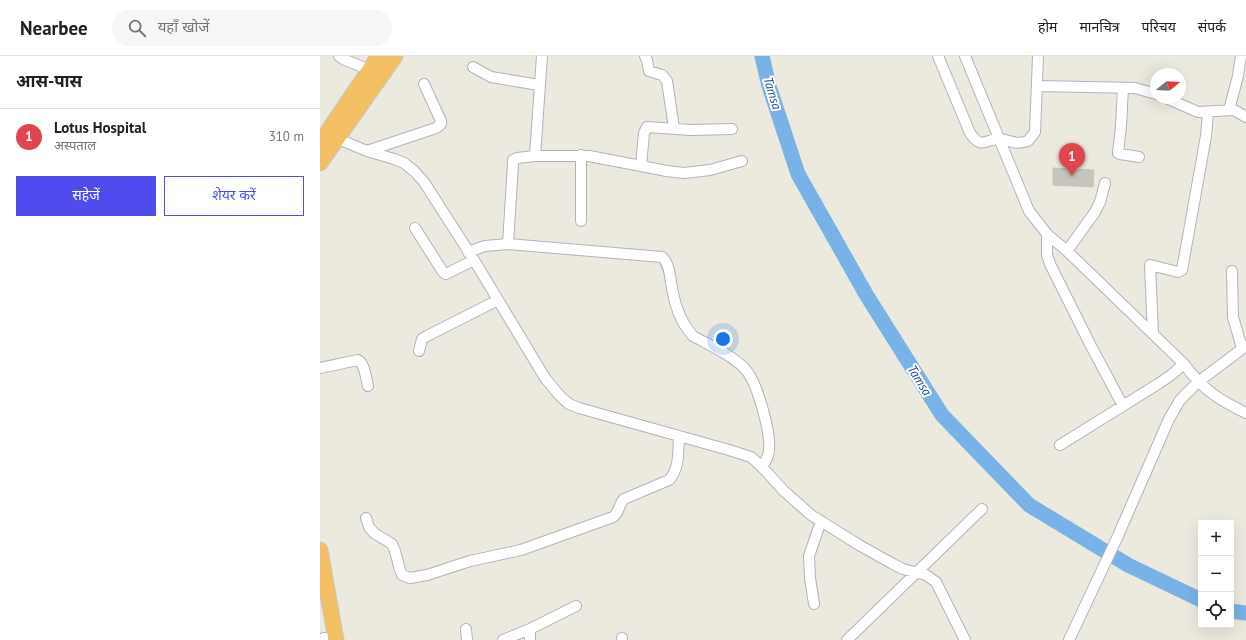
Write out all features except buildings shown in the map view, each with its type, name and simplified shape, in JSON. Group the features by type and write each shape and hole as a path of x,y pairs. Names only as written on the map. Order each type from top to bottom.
{"highway":[{"path":"320,163 328,138 379,56"},
{"path":"328,138 396,56"},
{"path":"320,550 326,639"},
{"path":"320,611 326,639"}],"street":[{"path":"339,56 370,70"},
{"path":"536,156 539,85 542,56"},
{"path":"645,56 649,71 662,74 667,80 674,128"},
{"path":"938,56 970,133 974,139 978,142 986,143 999,139 1014,144 1028,141 1035,132 1038,56"},
{"path":"965,56 1029,211 1048,234 1184,364 1198,382 1220,400 1246,413"},
{"path":"1229,110 1238,76 1240,56"},
{"path":"473,67 491,77 539,85"},
{"path":"367,151 436,128 441,124 424,84"},
{"path":"1037,86 1123,88 1150,92"},
{"path":"1123,88 1118,153 1139,157"},
{"path":"1179,104 1203,113 1229,110 1239,112 1246,117"},
{"path":"1154,334 1150,265 1178,272 1182,270 1206,136 1208,113"},
{"path":"641,166 645,128 651,126 691,130 732,129"},
{"path":"328,138 404,163 424,182 545,378 569,404 751,457 810,515 903,569 926,575 936,582 965,640"},
{"path":"508,244 513,160 517,158 536,156 595,156 672,172 691,172 720,168 742,161"},
{"path":"581,156 581,221"},
{"path":"1067,251 1095,212 1100,202 1105,183"},
{"path":"415,228 443,272 446,274 485,246 508,244 662,257 666,260 668,265 676,305 682,320 689,331 693,336 736,361 746,370 754,382 765,420 769,441 769,453 762,467"},
{"path":"1048,234 1047,255 1050,264 1123,406"},
{"path":"1069,640 1117,538 1169,419 1180,400 1198,382 1244,347 1233,318 1232,271"},
{"path":"419,351 422,340 427,336 498,300"},
{"path":"320,368 358,360 363,366 368,386"},
{"path":"1060,445 1171,375 1184,364"},
{"path":"366,518 371,530 392,544 402,575 410,578 427,575 470,561 530,548 613,517 617,514 621,502 624,499 669,480 677,466 680,436"},
{"path":"847,640 982,509"},
{"path":"814,604 810,578 809,556 821,521"},
{"path":"503,640 576,606"},
{"path":"530,628 530,640"},
{"path":"466,629 467,640"}],"waterway":[{"name":"Tamsa","path":"762,56 769,86 798,174 867,296 942,415 1029,505 1128,565 1198,599"},
{"name":"Tamsa","path":"1234,611 1246,613"}],"place":[{"name":"Lotus Hospital","path":"1072,176"}]}
